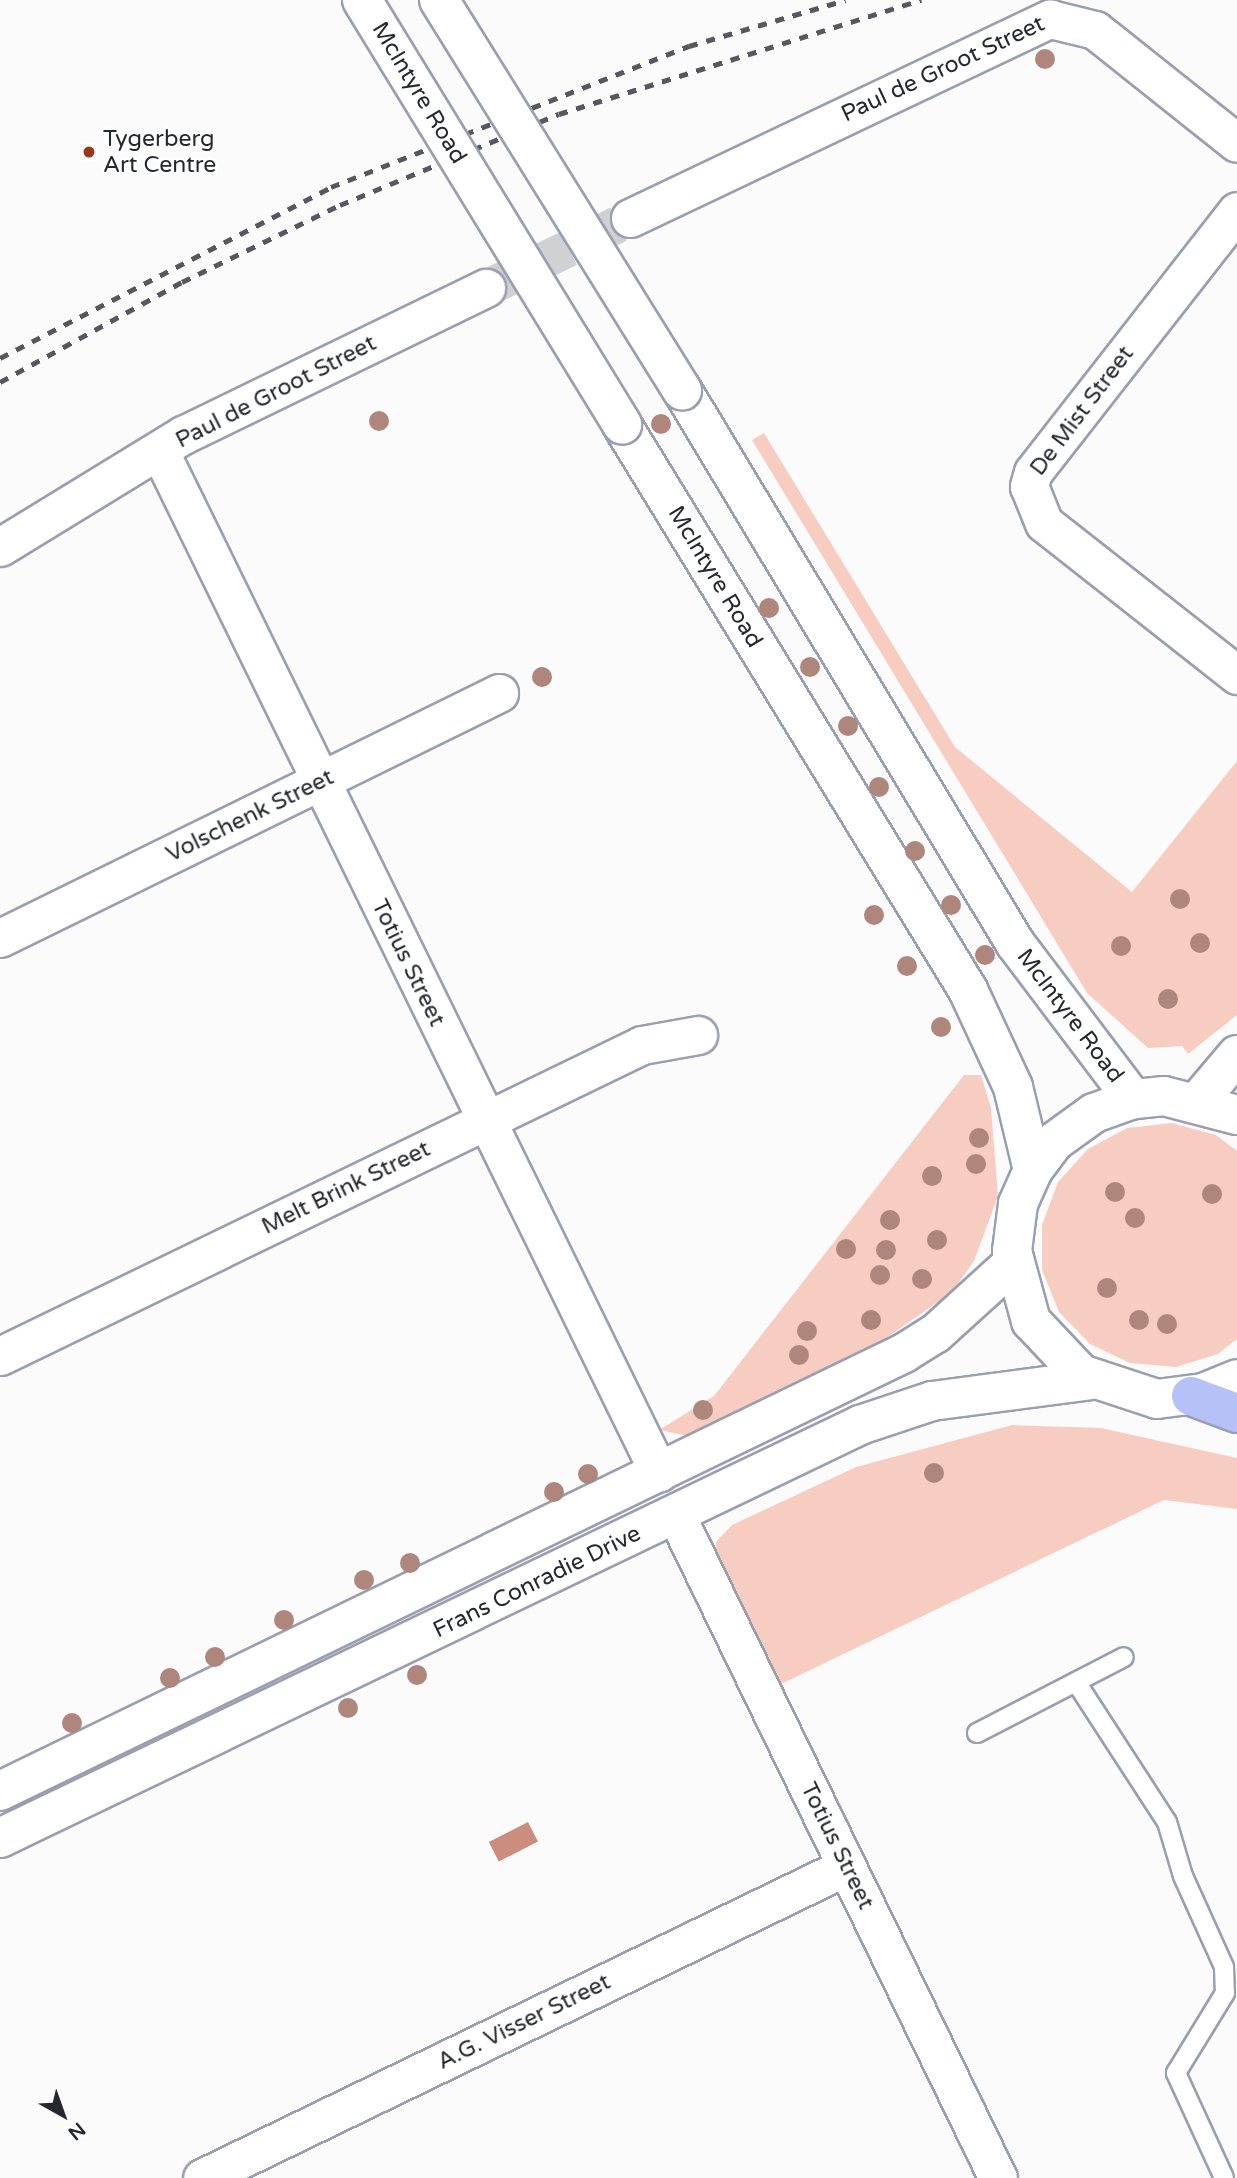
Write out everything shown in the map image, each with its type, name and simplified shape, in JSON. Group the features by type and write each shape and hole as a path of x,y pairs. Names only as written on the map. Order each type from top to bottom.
{"main road":[{"name":"McIntyre Road","path":"362,0 968,990 1013,1087 1033,1170"},
{"name":"McIntyre Road","path":"439,0 682,390 1015,943 1133,1098"},
{"path":"1199,1100 1237,1055"},
{"path":"1237,1115 1199,1100 1133,1098 1073,1127 1033,1170 1015,1216 1013,1263 1037,1332 1091,1380 1145,1398 1191,1396 1237,1379"},
{"name":"Frans Conradie Drive","path":"0,1791 904,1353 935,1334 1013,1263"},
{"name":"Frans Conradie Drive","path":"0,1838 860,1425 932,1401 1091,1380"},
{"path":"1191,1396 1237,1413"}],"street":[{"name":"Paul de Groot Street","path":"629,218 1051,19 1095,30 1237,143"},
{"name":"De Mist Street","path":"1237,211 1033,472 1029,486 1044,523 1237,675"},
{"name":"Paul de Groot Street","path":"0,547 160,452 486,288"},
{"name":"Totius Street","path":"160,452 659,1473"},
{"name":"Volschenk Street","path":"0,938 499,693"},
{"name":"Melt Brink Street","path":"0,1356 642,1045 698,1035"},
{"name":"Totius Street","path":"676,1515 998,2178"},
{"name":"A.G. Visser Street","path":"202,2178 847,1866"}],"lane":[{"path":"977,1733 1124,1657"},
{"path":"1076,1682 1167,1822 1183,1876 1224,1967 1225,1993 1176,2073 1224,2178"}],"shaded area":[{"path":"764,433 955,747 1132,892 1237,761 1237,1015 1188,1054 1182,1046 1148,1048 1087,993 752,440"},
{"path":"964,1075 981,1075 991,1108 998,1196 974,1261 952,1292 879,1343 688,1436 659,1430 714,1396"},
{"path":"1172,1123 1216,1135 1237,1151 1237,1339 1218,1354 1176,1367 1130,1363 1090,1344 1059,1312 1042,1270 1042,1225 1058,1182 1088,1149 1127,1128"},
{"path":"1012,1425 1101,1428 1237,1458 1237,1509 1164,1500 779,1685 717,1558 716,1542 732,1525 856,1467"},
{"path":"528,1822 538,1842 499,1862 489,1842"}],"tunnel":[{"path":"486,288 630,218"}],"railway":[{"path":"0,358 331,187 689,46 845,0"},
{"path":"0,382 182,282 340,205 559,114 921,0"}],"place":[{"name":"Tygerberg Art Centre","path":"89,152"}]}
